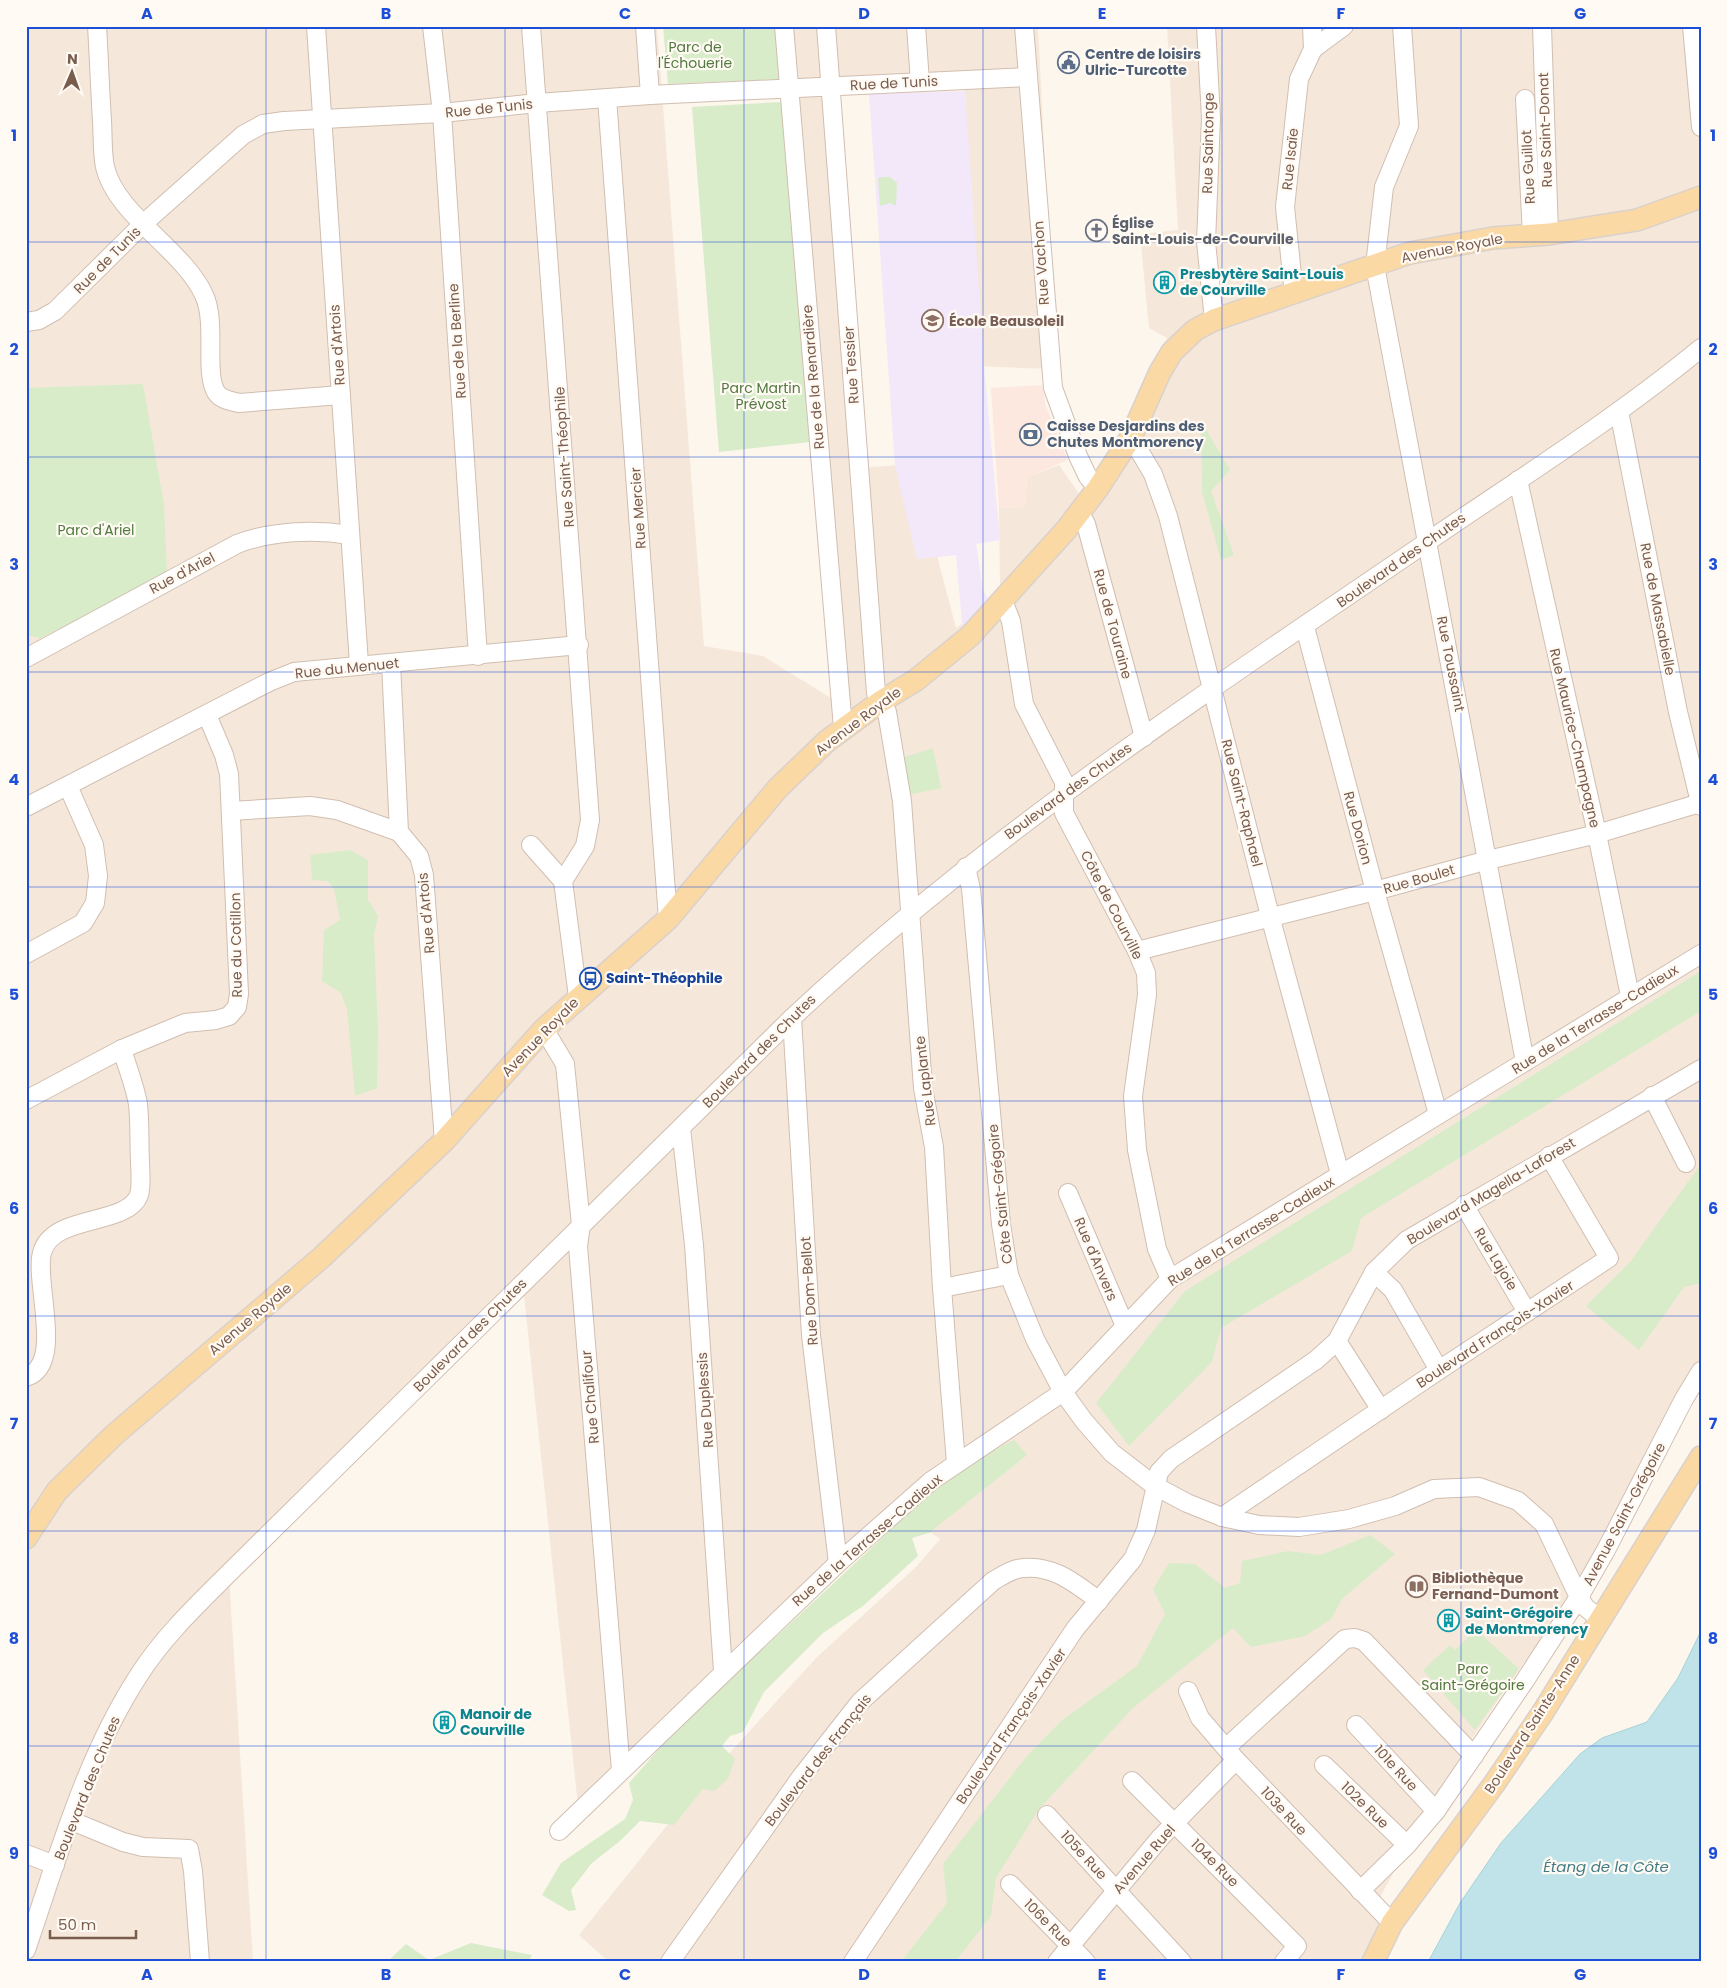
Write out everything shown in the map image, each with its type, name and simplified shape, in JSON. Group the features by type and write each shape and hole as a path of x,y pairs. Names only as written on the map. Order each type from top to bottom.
{"main road":[{"name":"Avenue Royale","path":"26,1538 57,1491 114,1434 322,1257 444,1141 544,1029 668,919 778,788 843,728 916,680 970,636 1080,513 1131,437 1160,372 1172,352 1195,330 1214,320 1410,253 1493,238 1541,235 1637,220 1701,197"},
{"name":"Boulevard Sainte-Anne","path":"1373,1962 1392,1923 1505,1768 1543,1712 1701,1457"}],"street":[{"path":"97,26 105,166 118,198 144,223 200,285 207,301 210,318 212,382 216,393 225,400 239,403 341,395"},
{"name":"Rue d'Artois","path":"316,26 359,664"},
{"name":"Rue de la Berline","path":"432,26 442,113 478,656"},
{"name":"Rue Saint-Théophile","path":"531,26 579,646 590,820 585,846 562,881"},
{"path":"646,26 650,95"},
{"name":"Rue de la Renardière","path":"784,26 843,728"},
{"name":"Rue Tessier","path":"826,26 876,693 880,702"},
{"path":"916,26 920,82"},
{"name":"Rue Vachon","path":"1024,26 1053,388 1078,456 1088,477 1098,488"},
{"name":"Rue Saintonge","path":"1206,26 1211,118 1206,242 1214,320"},
{"name":"Rue Isaïe","path":"1294,294 1285,207 1299,79 1313,49 1312,26"},
{"path":"1313,49 1344,26"},
{"name":"Rue Toussaint","path":"1402,26 1409,126 1384,187 1375,266 1525,1062"},
{"name":"Rue Saint-Donat","path":"1541,235 1542,26"},
{"path":"1692,26 1701,128"},
{"name":"Rue de Tunis","path":"26,322 39,320 55,311 144,223 243,135 263,124 284,121 442,113 537,103 650,95 1027,77"},
{"name":"Rue Mercier","path":"608,98 668,919"},
{"name":"Rue Guillot","path":"1525,98 1541,235"},
{"name":"Boulevard des Chutes","path":"26,1950 55,1865 110,1725 139,1675 163,1641 229,1573 792,1018 853,962 966,867 1064,793 1144,736 1306,627 1619,411 1701,348"},
{"name":"Rue de Massabielle","path":"1619,411 1678,712 1701,804"},
{"name":"Rue Saint-Raphael","path":"1131,437 1153,474 1168,516 1214,689 1270,916 1340,1174"},
{"name":"Rue Maurice-Champagne","path":"1518,480 1597,834 1630,996"},
{"name":"Rue de Touraine","path":"1080,513 1086,524 1144,736"},
{"name":"Rue d'Ariel","path":"27,656 237,544 257,536 332,532 350,535"},
{"name":"Côte de Courville","path":"1003,601 1011,621 1024,704 1064,782 1064,813 1137,951 1146,974 1147,995 1133,1096 1137,1150 1157,1249 1170,1279"},
{"name":"Rue Dorion","path":"1306,627 1374,891 1438,1114"},
{"name":"Rue du Menuet","path":"26,807 270,682 294,672 359,664 478,656 579,646"},
{"path":"231,811 310,806 337,810 399,832 391,663"},
{"name":"Rue Laplante","path":"880,702 887,712 902,801 923,1088 934,1147 942,1288 956,1463"},
{"name":"Rue du Cotillon","path":"26,1100 122,1049 185,1023 216,1020 228,1016 237,1007 239,994 229,774 224,755 207,715"},
{"path":"26,954 83,923 95,903 98,876 94,845 68,786"},
{"name":"Rue Boulet","path":"1137,951 1488,860 1597,834 1701,804"},
{"name":"Rue d'Artois","path":"399,832 419,856 424,875 444,1141"},
{"path":"531,845 562,881 578,997"},
{"name":"Côte Saint-Grégoire","path":"966,867 971,889 1001,1224 1009,1275 1035,1339 1063,1392 1084,1421 1112,1454 1155,1486 1187,1503 1222,1517 1258,1525 1299,1528 1349,1519 1395,1506 1434,1489 1479,1487 1518,1501 1544,1524 1584,1607 1600,1619"},
{"name":"Rue de la Terrasse-Cadieux","path":"559,1831 723,1671 838,1563 931,1481 1063,1392 1170,1279 1701,954"},
{"name":"Rue Dom-Bellot","path":"792,1018 812,1335 838,1563"},
{"name":"Rue Chalifour","path":"544,1029 565,1064 581,1225 578,1246 621,1772"},
{"path":"26,1378 31,1376 40,1366 45,1350 40,1267 42,1252 51,1238 68,1228 120,1211 132,1204 139,1195 138,1103 122,1049"},
{"name":"Boulevard Magella-Laforest","path":"1155,1486 1159,1472 1172,1459 1316,1360 1336,1341 1374,1272 1407,1240 1464,1205 1701,1069"},
{"path":"1652,1096 1686,1163"},
{"name":"Rue Duplessis","path":"681,1128 694,1245 723,1671"},
{"name":"Boulevard François-Xavier","path":"1222,1517 1609,1258 1549,1156"},
{"name":"Rue d'Anvers","path":"1068,1193 1125,1326"},
{"name":"Rue Lajoie","path":"1464,1205 1527,1312"},
{"path":"1374,1272 1393,1290 1439,1370"},
{"path":"942,1288 1009,1275"},
{"path":"1336,1341 1381,1410"},
{"name":"Avenue Saint-Grégoire","path":"1360,1891 1407,1845 1436,1811 1579,1597 1606,1550 1684,1399 1701,1371"},
{"name":"Boulevard François-Xavier","path":"853,1962 1075,1629 1133,1559 1141,1543 1155,1486"},
{"name":"Boulevard des Français","path":"670,1962 801,1777 860,1702 993,1581 1016,1569 1039,1568 1065,1576 1099,1601"},
{"name":"Avenue Ruel","path":"1057,1962 1232,1754 1345,1639 1356,1638 1364,1641 1474,1756"},
{"name":"103e Rue","path":"1188,1691 1200,1718 1392,1923"},
{"name":"101e Rue","path":"1356,1725 1436,1811"},
{"name":"102e Rue","path":"1324,1765 1407,1845"},
{"name":"104e Rue","path":"1132,1781 1297,1946 1284,1962"},
{"name":"105e Rue","path":"1047,1815 1182,1962"},
{"path":"72,1821 123,1842 144,1847 189,1849 193,1871 200,1962"},
{"path":"26,1854 55,1865"},
{"name":"106e Rue","path":"1010,1884 1086,1962"}],"shaded area":[{"path":"26,26 657,26 704,646 763,656 839,703 783,26 1038,26 1048,226 1061,367 1047,369 976,366 965,91 922,75 831,79 860,468 913,464 956,628 972,617 1000,588 999,508 1025,507 1027,477 1059,465 1082,498 1109,459 1167,338 1149,328 1140,234 1178,230 1167,26 1701,26 1701,1381 1579,1583 1468,1744 1407,1848 1373,1910 1389,1930 1373,1962 609,1962 579,1935 694,1792 817,1657 917,1566 940,1539 900,1510 578,1806 523,1286 229,1576 253,1962 26,1962"},
{"name":"École Beausoleil","path":"965,91 985,376 1000,540 976,544 983,590 991,605 963,635 956,555 917,559 895,466 869,94"},
{"path":"1042,385 1046,406 1068,460 1027,477 1025,507 999,508 991,388"}],"green space":[{"name":"Parc de l'Échouerie","path":"663,26 776,26 780,79 668,84"},
{"name":"Parc Martin Prévost","path":"782,102 810,442 719,452 692,107"},
{"path":"890,177 897,183 896,206 890,203 880,206 878,178"},
{"name":"Parc d'Ariel","path":"143,384 164,505 167,571 116,601 40,638 30,636 26,630 26,388"},
{"path":"1201,421 1230,470 1211,491 1234,555 1221,560 1202,492"},
{"path":"933,748 941,788 903,796 898,759"},
{"path":"350,850 368,860 368,900 378,916 374,935 378,1032 377,1088 355,1096 347,1009 341,993 322,981 324,930 340,920 334,889 328,881 312,880 310,855"},
{"path":"1701,971 1701,1011 1361,1218 1352,1251 1221,1328 1212,1362 1129,1446 1096,1403 1185,1291"},
{"path":"1701,1164 1701,1283 1684,1287 1639,1350 1586,1306 1630,1262"},
{"path":"1014,1440 1027,1455 929,1533 912,1538 918,1556 863,1606 823,1633 764,1692 743,1732 730,1736 722,1746 735,1759 728,1779 714,1791 703,1789 674,1825 640,1821 620,1841 592,1863 571,1890 576,1910 569,1911 542,1895 561,1863 625,1819 633,1800 629,1783 695,1708 765,1647 954,1471"},
{"path":"1370,1535 1395,1554 1342,1599 1331,1619 1305,1636 1251,1647 1233,1628 1133,1708 1039,1809 996,1878 991,1916 955,1962 901,1962 947,1903 943,1864 1026,1757 1061,1721 1137,1666 1165,1614 1153,1589 1169,1563 1195,1564 1225,1588 1240,1583 1242,1561 1288,1551 1321,1555"},
{"name":"Parc Saint-Grégoire","path":"1473,1627 1519,1669 1475,1730 1423,1670 1450,1645 1455,1650 1471,1635 1468,1632"},
{"path":"471,1943 532,1955 528,1962 387,1962 406,1944 429,1960"}],"water":[{"name":"Étang de la Côte","path":"1701,1631 1701,1962 1428,1962 1460,1903 1501,1843 1580,1754 1602,1738 1647,1722 1678,1678"}],"place":[{"name":"Centre de loisirs Ulric-Turcotte","path":"1069,62"},
{"name":"Église Saint-Louis-de-Courville","path":"1096,231"},
{"name":"Presbytère Saint-Louis de Courville","path":"1164,282"},
{"name":"École Beausoleil","path":"933,321"},
{"name":"Caisse Desjardins des Chutes Montmorency","path":"1031,434"},
{"name":"Saint-Théophile","path":"590,978"},
{"name":"Bibliothèque Fernand-Dumont","path":"1416,1586"},
{"name":"Saint-Grégoire de Montmorency","path":"1449,1621"},
{"name":"Manoir de Courville","path":"444,1722"}]}
